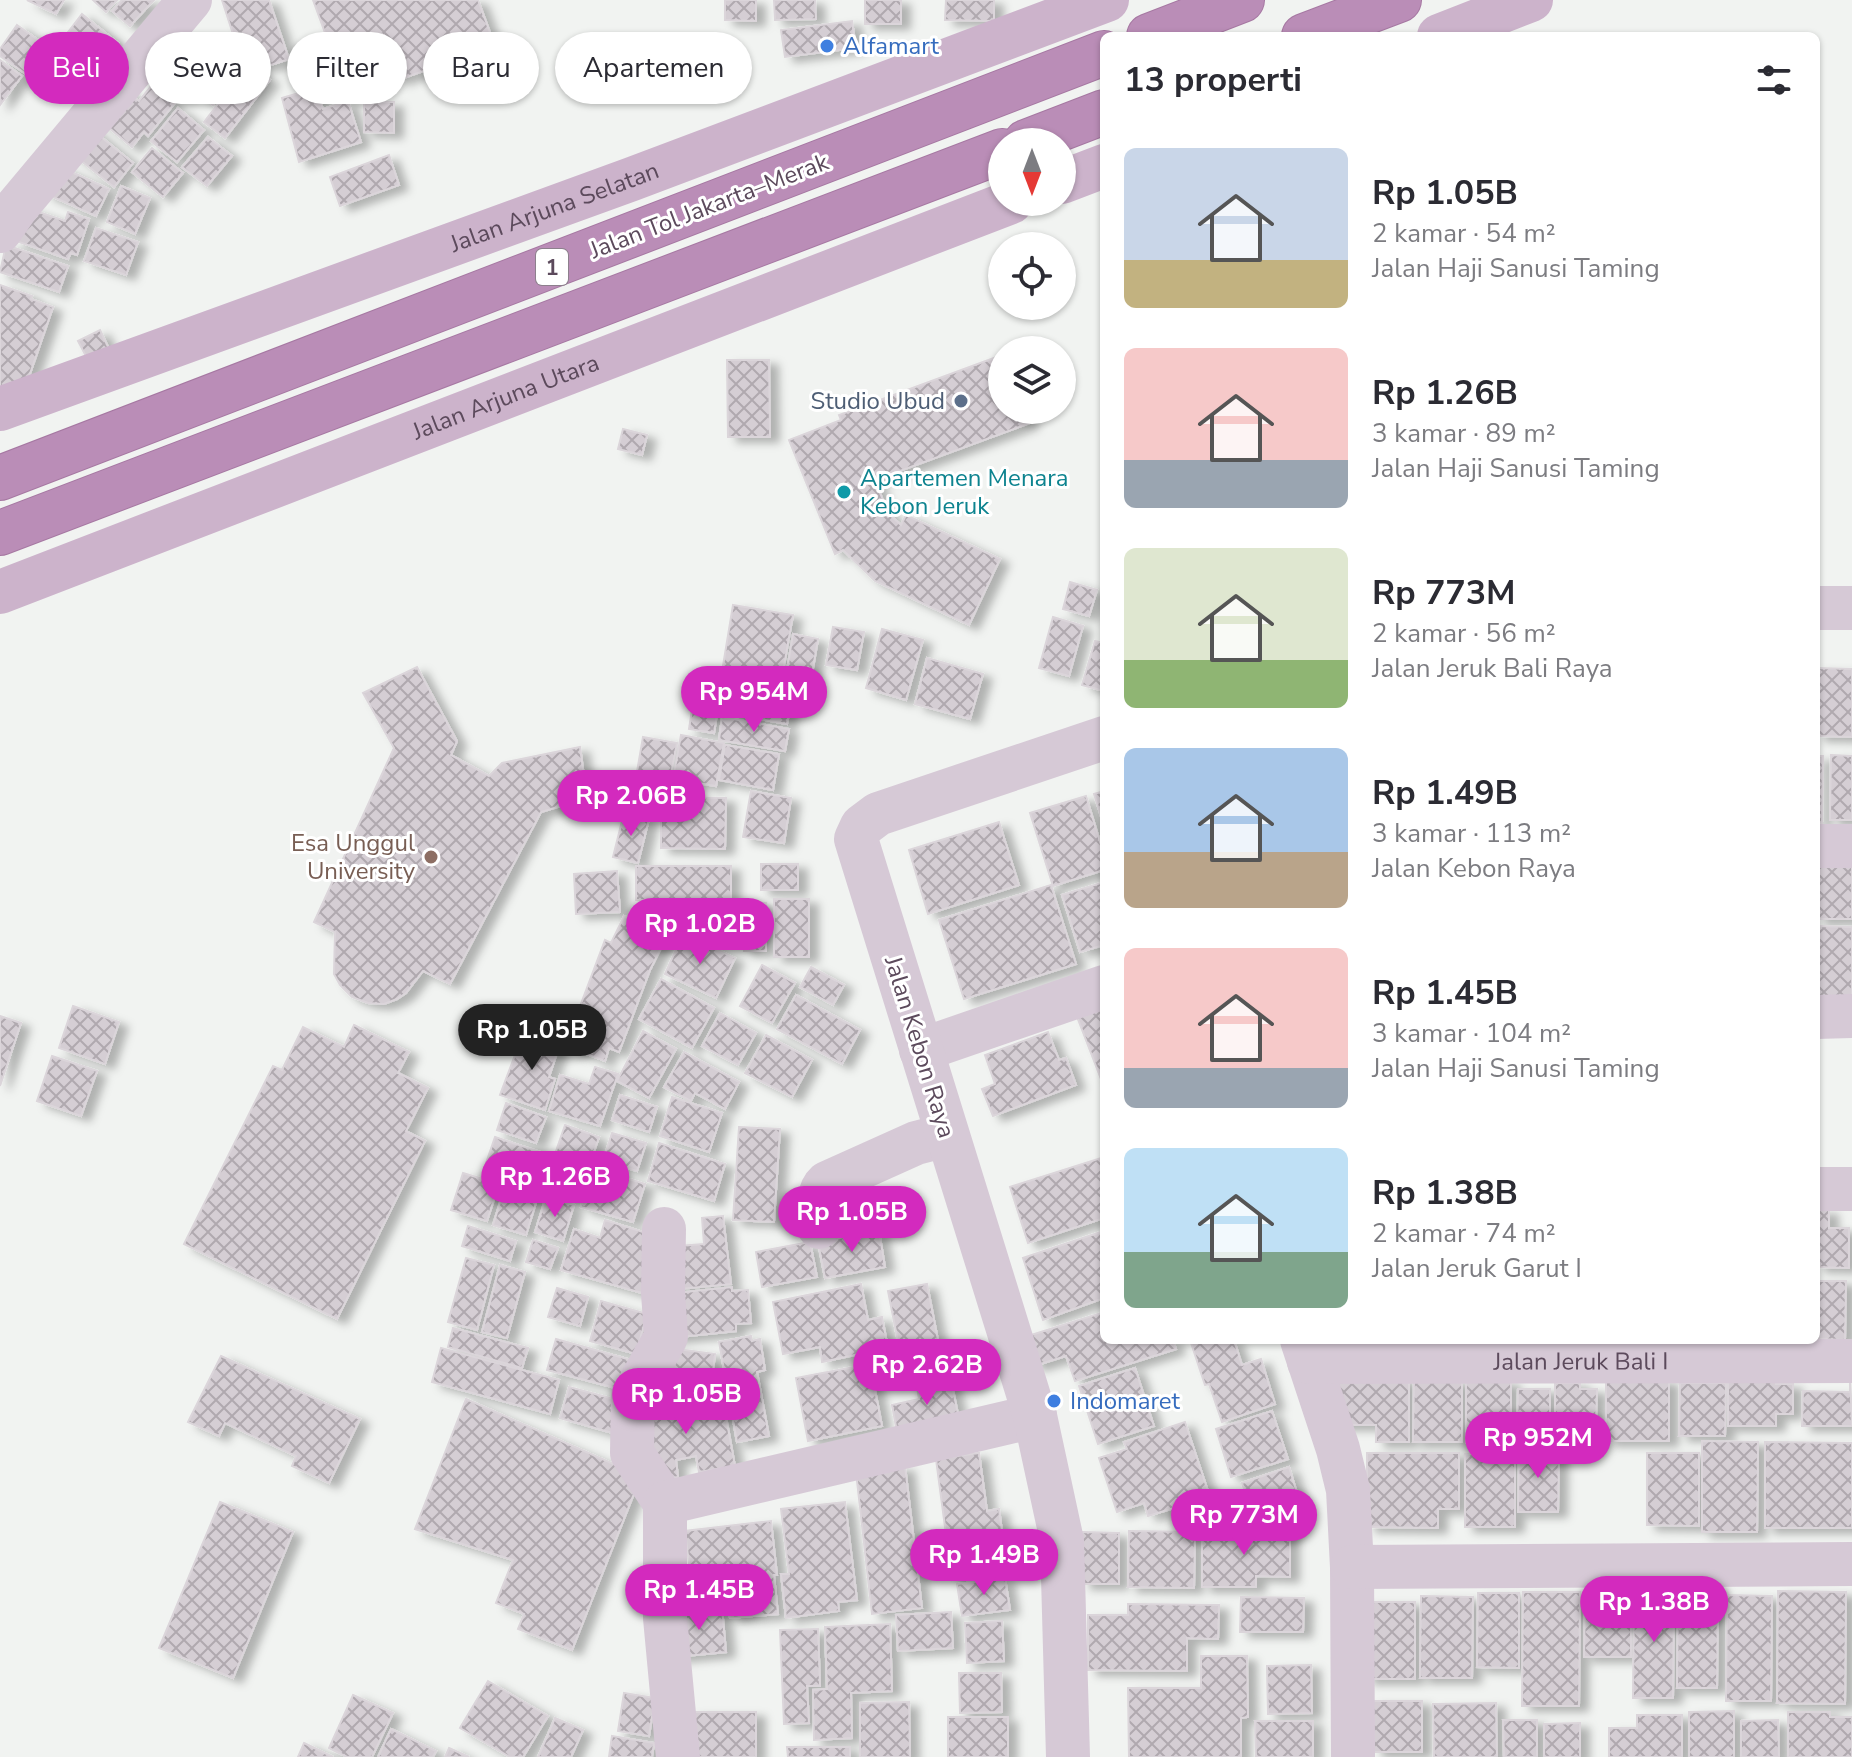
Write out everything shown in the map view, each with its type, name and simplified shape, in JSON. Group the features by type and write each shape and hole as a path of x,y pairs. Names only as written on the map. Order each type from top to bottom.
{"highway":[{"path":"1159,32 1242,0"},
{"path":"1315,32 1399,0"},
{"name":"Jalan Tol Jakarta–Merak","path":"0,478 1100,55"},
{"path":"1062,128 1100,114"},
{"name":"1","path":"0,533 988,156"}],"main road":[{"name":"Jalan Arjuna Selatan","path":"0,409 617,185 1107,0"},
{"path":"1449,32 1531,0"},
{"path":"1076,177 1100,168"},
{"name":"Jalan Arjuna Utara","path":"0,592 988,211"}],"street":[{"path":"5,214 190,0"},
{"path":"1820,608 1852,608"},
{"name":"Jalan Kebon Raya","path":"1068,1757 1062,1541 1035,1416 856,839 862,826 878,814 1100,739"},
{"path":"1820,846 1852,846"},
{"path":"921,1050 1100,988"},
{"path":"1820,1017 1852,1016"},
{"path":"819,1227 820,1197 822,1187 827,1183 916,1143 947,1135"},
{"path":"1820,1189 1852,1189"},
{"path":"664,1229 666,1337 633,1396 632,1453 665,1503 665,1618 678,1757"},
{"path":"1306,1351 1348,1490 1352,1567 1353,1757"},
{"name":"Jalan Jeruk Bali I","path":"1306,1351 1852,1361"},
{"path":"665,1503 1035,1416"},
{"path":"1352,1567 1852,1564"}],"building":[{"path":"27,0 64,0 56,14"},
{"path":"93,0 117,0 106,12"},
{"path":"122,0 154,0 130,26 112,11"},
{"path":"222,0 269,0 287,60 271,65 271,32 232,32"},
{"path":"313,0 478,0 490,32 423,32 423,71 407,77 407,32 325,32"},
{"path":"725,0 756,0 756,21 725,20"},
{"path":"774,0 815,0 816,19 775,20"},
{"path":"865,0 901,0 901,24 865,24"},
{"path":"946,0 994,0 994,21 945,20"},
{"path":"82,14 104,32 68,32"},
{"path":"852,21 856,48 785,57 781,30"},
{"path":"17,25 27,32 24,32 24,73 0,56 0,49"},
{"path":"0,60 22,76 0,105"},
{"path":"129,93 139,101 145,94 145,104 174,104 148,136 144,132 132,147 95,116 105,104 129,104"},
{"path":"287,97 287,104 321,104 323,109 349,104 361,142 299,162 282,98"},
{"path":"218,104 251,104 225,138 204,122"},
{"path":"364,104 394,104 394,133 364,132"},
{"path":"178,108 204,130 177,162 151,141"},
{"path":"89,127 133,163 114,187 69,151"},
{"path":"208,137 232,156 207,186 182,167"},
{"path":"152,148 183,173 163,197 132,172"},
{"path":"389,155 399,185 340,206 330,177"},
{"path":"56,165 109,189 96,216 44,193"},
{"path":"121,186 150,198 135,234 107,222"},
{"path":"27,208 65,221 68,212 89,219 77,255 71,253 68,259 16,241"},
{"path":"96,228 138,242 126,275 84,261"},
{"path":"6,245 68,266 59,292 0,272"},
{"path":"0,285 53,307 23,394 0,390"},
{"path":"100,330 111,353 90,364 78,341"},
{"path":"727,360 769,360 770,437 728,437"},
{"name":"Apartemen Menara Kebon Jeruk","path":"988,360 988,424 1027,424 875,480 888,513 901,525 906,515 1000,559 969,625 875,581 843,550 835,554 789,440 841,420 839,415"},
{"path":"623,429 647,435 642,455 618,449"},
{"path":"1070,582 1097,590 1089,616 1063,609"},
{"path":"733,605 793,615 781,683 722,672"},
{"path":"1053,617 1083,626 1069,676 1039,668"},
{"path":"833,627 864,632 857,670 826,665"},
{"path":"882,629 923,640 906,700 866,688"},
{"path":"793,634 818,639 810,686 785,682"},
{"path":"1095,641 1100,642 1100,690 1082,685"},
{"path":"927,658 983,674 970,719 915,704"},
{"name":"Esa Unggul University","path":"417,667 457,741 451,755 489,776 502,763 580,747 587,798 541,812 450,984 423,971 406,993 397,999 384,1004 368,1003 352,997 340,985 334,974 335,932 314,922 394,748 363,693"},
{"path":"1820,668 1852,669 1852,737 1820,736"},
{"path":"736,683 793,693 787,724 731,714"},
{"path":"696,684 721,689 714,733 689,729"},
{"path":"722,717 789,729 785,751 719,740"},
{"path":"681,735 724,743 716,786 673,779"},
{"path":"643,737 677,743 667,795 634,789"},
{"path":"725,745 779,754 773,790 719,780"},
{"path":"1831,755 1852,756 1852,820 1830,820"},
{"path":"1820,756 1823,756 1820,824"},
{"path":"751,791 791,798 784,843 743,837"},
{"path":"1100,792 1100,813 1094,794"},
{"path":"1086,796 1100,842 1100,871 1053,886 1030,813"},
{"path":"661,797 726,798 725,849 661,848"},
{"path":"624,813 649,819 638,863 613,857"},
{"path":"999,822 1019,885 928,914 909,850"},
{"path":"1820,861 1852,862 1852,919 1820,919"},
{"path":"761,864 798,864 798,890 761,890"},
{"path":"636,866 731,866 731,900 709,900 709,908 668,908 668,900 636,900"},
{"path":"617,871 620,912 576,914 574,874"},
{"path":"1100,883 1100,946 1080,952 1062,895"},
{"path":"1051,885 1076,964 964,999 939,920"},
{"path":"774,899 809,899 809,957 774,957"},
{"path":"744,903 766,903 766,951 744,951"},
{"path":"624,916 667,936 650,970 619,1052 609,1048 605,1061 570,1048 575,1035 570,1033 605,940 611,943"},
{"path":"1820,926 1852,927 1852,1001 1820,1001"},
{"path":"683,934 735,958 716,998 665,974"},
{"path":"762,965 795,983 772,1023 740,1006"},
{"path":"811,967 844,985 833,1005 800,987"},
{"path":"661,979 714,1008 692,1048 639,1019"},
{"path":"796,995 860,1030 842,1064 777,1029"},
{"path":"1100,1005 1100,1077 1076,1014"},
{"path":"73,1006 119,1022 105,1064 59,1048"},
{"path":"720,1013 756,1033 738,1065 702,1046"},
{"path":"0,1016 21,1023 0,1086"},
{"path":"354,1025 409,1052 398,1073 428,1088 406,1131 425,1141 337,1319 184,1244 273,1066 282,1070 303,1027 344,1047"},
{"path":"524,1031 560,1044 549,1077 555,1079 545,1110 500,1095"},
{"path":"643,1031 676,1049 649,1098 617,1081"},
{"path":"1048,1032 1059,1060 1066,1058 1076,1085 993,1116 982,1089 995,1084 985,1055"},
{"path":"766,1035 812,1060 792,1097 745,1073"},
{"path":"684,1052 739,1082 725,1109 695,1093 691,1101 664,1087"},
{"path":"52,1056 97,1071 81,1116 37,1101"},
{"path":"595,1067 618,1074 600,1126 549,1111 560,1075 589,1084"},
{"path":"620,1095 657,1107 649,1132 612,1120"},
{"path":"672,1097 722,1113 709,1152 660,1136"},
{"path":"506,1103 546,1117 536,1143 497,1130"},
{"path":"565,1125 599,1137 578,1198 544,1186"},
{"path":"739,1127 780,1129 774,1222 733,1220"},
{"path":"612,1133 646,1143 637,1171 603,1161"},
{"path":"495,1137 549,1155 538,1188 484,1169"},
{"path":"659,1143 725,1164 714,1201 648,1181"},
{"path":"1100,1158 1100,1219 1028,1243 1010,1187"},
{"path":"593,1168 645,1184 633,1222 581,1207"},
{"path":"463,1173 499,1184 487,1221 451,1210"},
{"path":"506,1183 539,1193 526,1235 493,1225"},
{"path":"546,1197 574,1205 563,1241 535,1232"},
{"path":"1820,1210 1829,1210 1829,1228 1849,1228 1849,1268 1820,1267"},
{"path":"723,1216 731,1284 670,1290 665,1247 704,1244 702,1218"},
{"path":"605,1220 659,1237 642,1293 561,1270 574,1229 600,1238"},
{"path":"468,1226 516,1241 510,1261 462,1246"},
{"path":"879,1231 885,1267 825,1278 818,1242"},
{"path":"1100,1232 1100,1299 1043,1320 1023,1258"},
{"path":"533,1240 558,1248 550,1269 526,1262"},
{"path":"810,1242 817,1277 762,1287 756,1252"},
{"path":"466,1258 494,1265 477,1330 448,1322"},
{"path":"500,1265 525,1272 507,1338 482,1332"},
{"path":"1820,1281 1846,1281 1845,1340 1820,1339"},
{"path":"861,1284 868,1320 882,1317 888,1348 822,1362 820,1347 783,1354 773,1302"},
{"path":"927,1284 938,1340 899,1347 888,1291"},
{"path":"732,1287 732,1291 748,1290 751,1323 736,1324 736,1331 671,1338 667,1294"},
{"path":"557,1288 588,1297 580,1326 548,1317"},
{"path":"601,1301 647,1314 636,1354 590,1341"},
{"path":"1100,1313 1100,1344 1174,1344 1176,1349 1075,1381 1066,1356 1034,1366 1025,1337"},
{"path":"453,1328 528,1348 522,1368 448,1347"},
{"path":"751,1336 752,1341 760,1339 765,1370 757,1372 769,1436 737,1442 719,1342"},
{"path":"556,1339 631,1360 623,1390 547,1370"},
{"path":"941,1344 945,1364 913,1370 909,1351"},
{"path":"1191,1344 1235,1344 1242,1365 1261,1359 1275,1404 1222,1422 1209,1384 1205,1385"},
{"path":"663,1347 715,1354 711,1388 659,1381"},
{"path":"441,1348 559,1380 550,1414 432,1382"},
{"path":"221,1356 360,1419 329,1483 292,1466 296,1456 225,1423 219,1436 188,1422"},
{"path":"870,1364 882,1426 808,1441 796,1378"},
{"path":"1135,1368 1154,1426 1098,1444 1079,1386"},
{"path":"950,1375 959,1419 898,1437 892,1405 919,1399 916,1381"},
{"path":"1850,1376 1852,1426 1802,1426 1803,1391 1850,1392"},
{"path":"1409,1378 1409,1442 1376,1442 1376,1425 1336,1425 1336,1381"},
{"path":"1728,1378 1777,1378 1776,1384 1793,1384 1793,1414 1776,1414 1776,1426 1728,1426"},
{"path":"1414,1379 1462,1380 1462,1442 1413,1442"},
{"path":"1606,1379 1669,1380 1669,1441 1606,1441"},
{"path":"1466,1380 1511,1381 1511,1443 1466,1443"},
{"path":"1555,1383 1580,1383 1580,1389 1597,1389 1596,1419 1580,1419 1579,1444 1555,1444"},
{"path":"1680,1383 1726,1383 1725,1436 1679,1436"},
{"path":"569,1387 625,1402 616,1434 560,1418"},
{"path":"1518,1389 1550,1389 1550,1441 1517,1441"},
{"path":"722,1395 735,1466 699,1472 696,1456 676,1460 678,1477 653,1481 636,1409"},
{"path":"466,1399 641,1476 572,1650 518,1629 524,1614 496,1603 513,1560 415,1529"},
{"path":"1272,1411 1288,1459 1231,1477 1216,1429"},
{"path":"1185,1422 1210,1497 1148,1516 1144,1503 1117,1512 1099,1458 1127,1449 1124,1442"},
{"path":"1702,1441 1758,1442 1757,1532 1702,1532"},
{"path":"1765,1442 1852,1443 1852,1528 1765,1528"},
{"path":"1519,1449 1559,1449 1558,1512 1518,1512"},
{"path":"979,1453 987,1511 999,1509 1007,1568 995,1570 995,1574 952,1580 936,1459"},
{"path":"1367,1453 1459,1453 1459,1509 1438,1509 1438,1528 1367,1527"},
{"path":"1647,1453 1699,1453 1699,1526 1647,1525"},
{"path":"1465,1454 1515,1455 1515,1527 1465,1527"},
{"path":"905,1466 922,1608 872,1614 856,1472"},
{"path":"1289,1467 1302,1509 1255,1524 1242,1483"},
{"path":"220,1502 293,1532 233,1678 159,1648"},
{"path":"845,1502 857,1600 838,1602 839,1611 786,1618 781,1574 789,1574 781,1509"},
{"path":"771,1521 778,1614 730,1618 728,1599 680,1604 677,1575 690,1573 685,1531"},
{"path":"1129,1531 1195,1532 1194,1588 1128,1587"},
{"path":"1290,1531 1290,1577 1256,1576 1256,1587 1202,1587 1202,1532"},
{"path":"1082,1532 1119,1533 1119,1584 1082,1584"},
{"path":"1005,1578 1010,1610 962,1616 957,1584"},
{"path":"1678,1588 1718,1588 1717,1688 1677,1688"},
{"path":"1634,1591 1674,1591 1673,1698 1633,1698"},
{"path":"1778,1591 1846,1592 1845,1704 1777,1703"},
{"path":"1523,1592 1580,1592 1579,1706 1522,1706"},
{"path":"1478,1593 1519,1593 1519,1668 1477,1667"},
{"path":"1727,1595 1772,1596 1771,1701 1726,1701"},
{"path":"1421,1596 1473,1597 1472,1678 1420,1678"},
{"path":"1585,1596 1631,1596 1631,1657 1584,1657"},
{"path":"1241,1597 1304,1598 1303,1632 1240,1632"},
{"path":"1365,1602 1415,1602 1415,1679 1365,1679"},
{"path":"1128,1604 1219,1605 1218,1639 1187,1638 1187,1671 1088,1670 1088,1615 1128,1615"},
{"path":"722,1607 726,1652 676,1657 671,1612"},
{"path":"951,1612 953,1648 898,1651 896,1615"},
{"path":"1002,1621 1004,1661 967,1663 965,1623"},
{"path":"890,1624 892,1691 851,1693 852,1738 814,1740 813,1690 827,1689 825,1627"},
{"path":"818,1629 820,1686 807,1686 809,1723 784,1724 780,1630"},
{"path":"1201,1656 1247,1656 1248,1717 1241,1718 1241,1757 1129,1757 1128,1688 1201,1688"},
{"path":"1311,1665 1312,1713 1268,1714 1267,1666"},
{"path":"959,1673 1001,1673 1002,1712 960,1713"},
{"path":"488,1681 548,1716 523,1757 510,1757 460,1728"},
{"path":"624,1693 655,1698 649,1736 618,1731"},
{"path":"353,1695 393,1713 372,1757 347,1757 329,1748"},
{"path":"1373,1701 1422,1701 1422,1752 1374,1752"},
{"path":"909,1702 910,1757 860,1757 860,1703"},
{"path":"1496,1703 1497,1757 1434,1757 1433,1704"},
{"path":"1734,1711 1734,1757 1689,1757 1689,1712"},
{"path":"691,1712 756,1712 756,1757 691,1757"},
{"path":"1788,1712 1830,1712 1830,1717 1852,1717 1852,1757 1788,1757"},
{"path":"1637,1715 1682,1715 1682,1757 1609,1757 1609,1728 1637,1728"},
{"path":"948,1717 1008,1717 1008,1757 948,1757"},
{"path":"555,1718 583,1730 571,1757 538,1757"},
{"path":"1503,1720 1537,1720 1537,1757 1504,1757"},
{"path":"1778,1720 1779,1757 1741,1757 1741,1721"},
{"path":"1255,1721 1313,1721 1313,1757 1256,1757"},
{"path":"1580,1723 1580,1757 1544,1757 1544,1724"},
{"path":"391,1729 436,1751 433,1757 378,1757"},
{"path":"612,1736 654,1743 652,1757 609,1757"},
{"path":"304,1743 333,1757 298,1757"},
{"path":"787,1747 850,1747 850,1757 788,1757"},
{"path":"449,1748 469,1757 445,1757"}],"place":[{"name":"Alfamart","path":"827,46"},
{"name":"Studio Ubud","path":"961,401"},
{"name":"Apartemen Menara Kebon Jeruk","path":"844,492"},
{"name":"Esa Unggul University","path":"431,857"},
{"name":"Indomaret","path":"1054,1401"}]}
